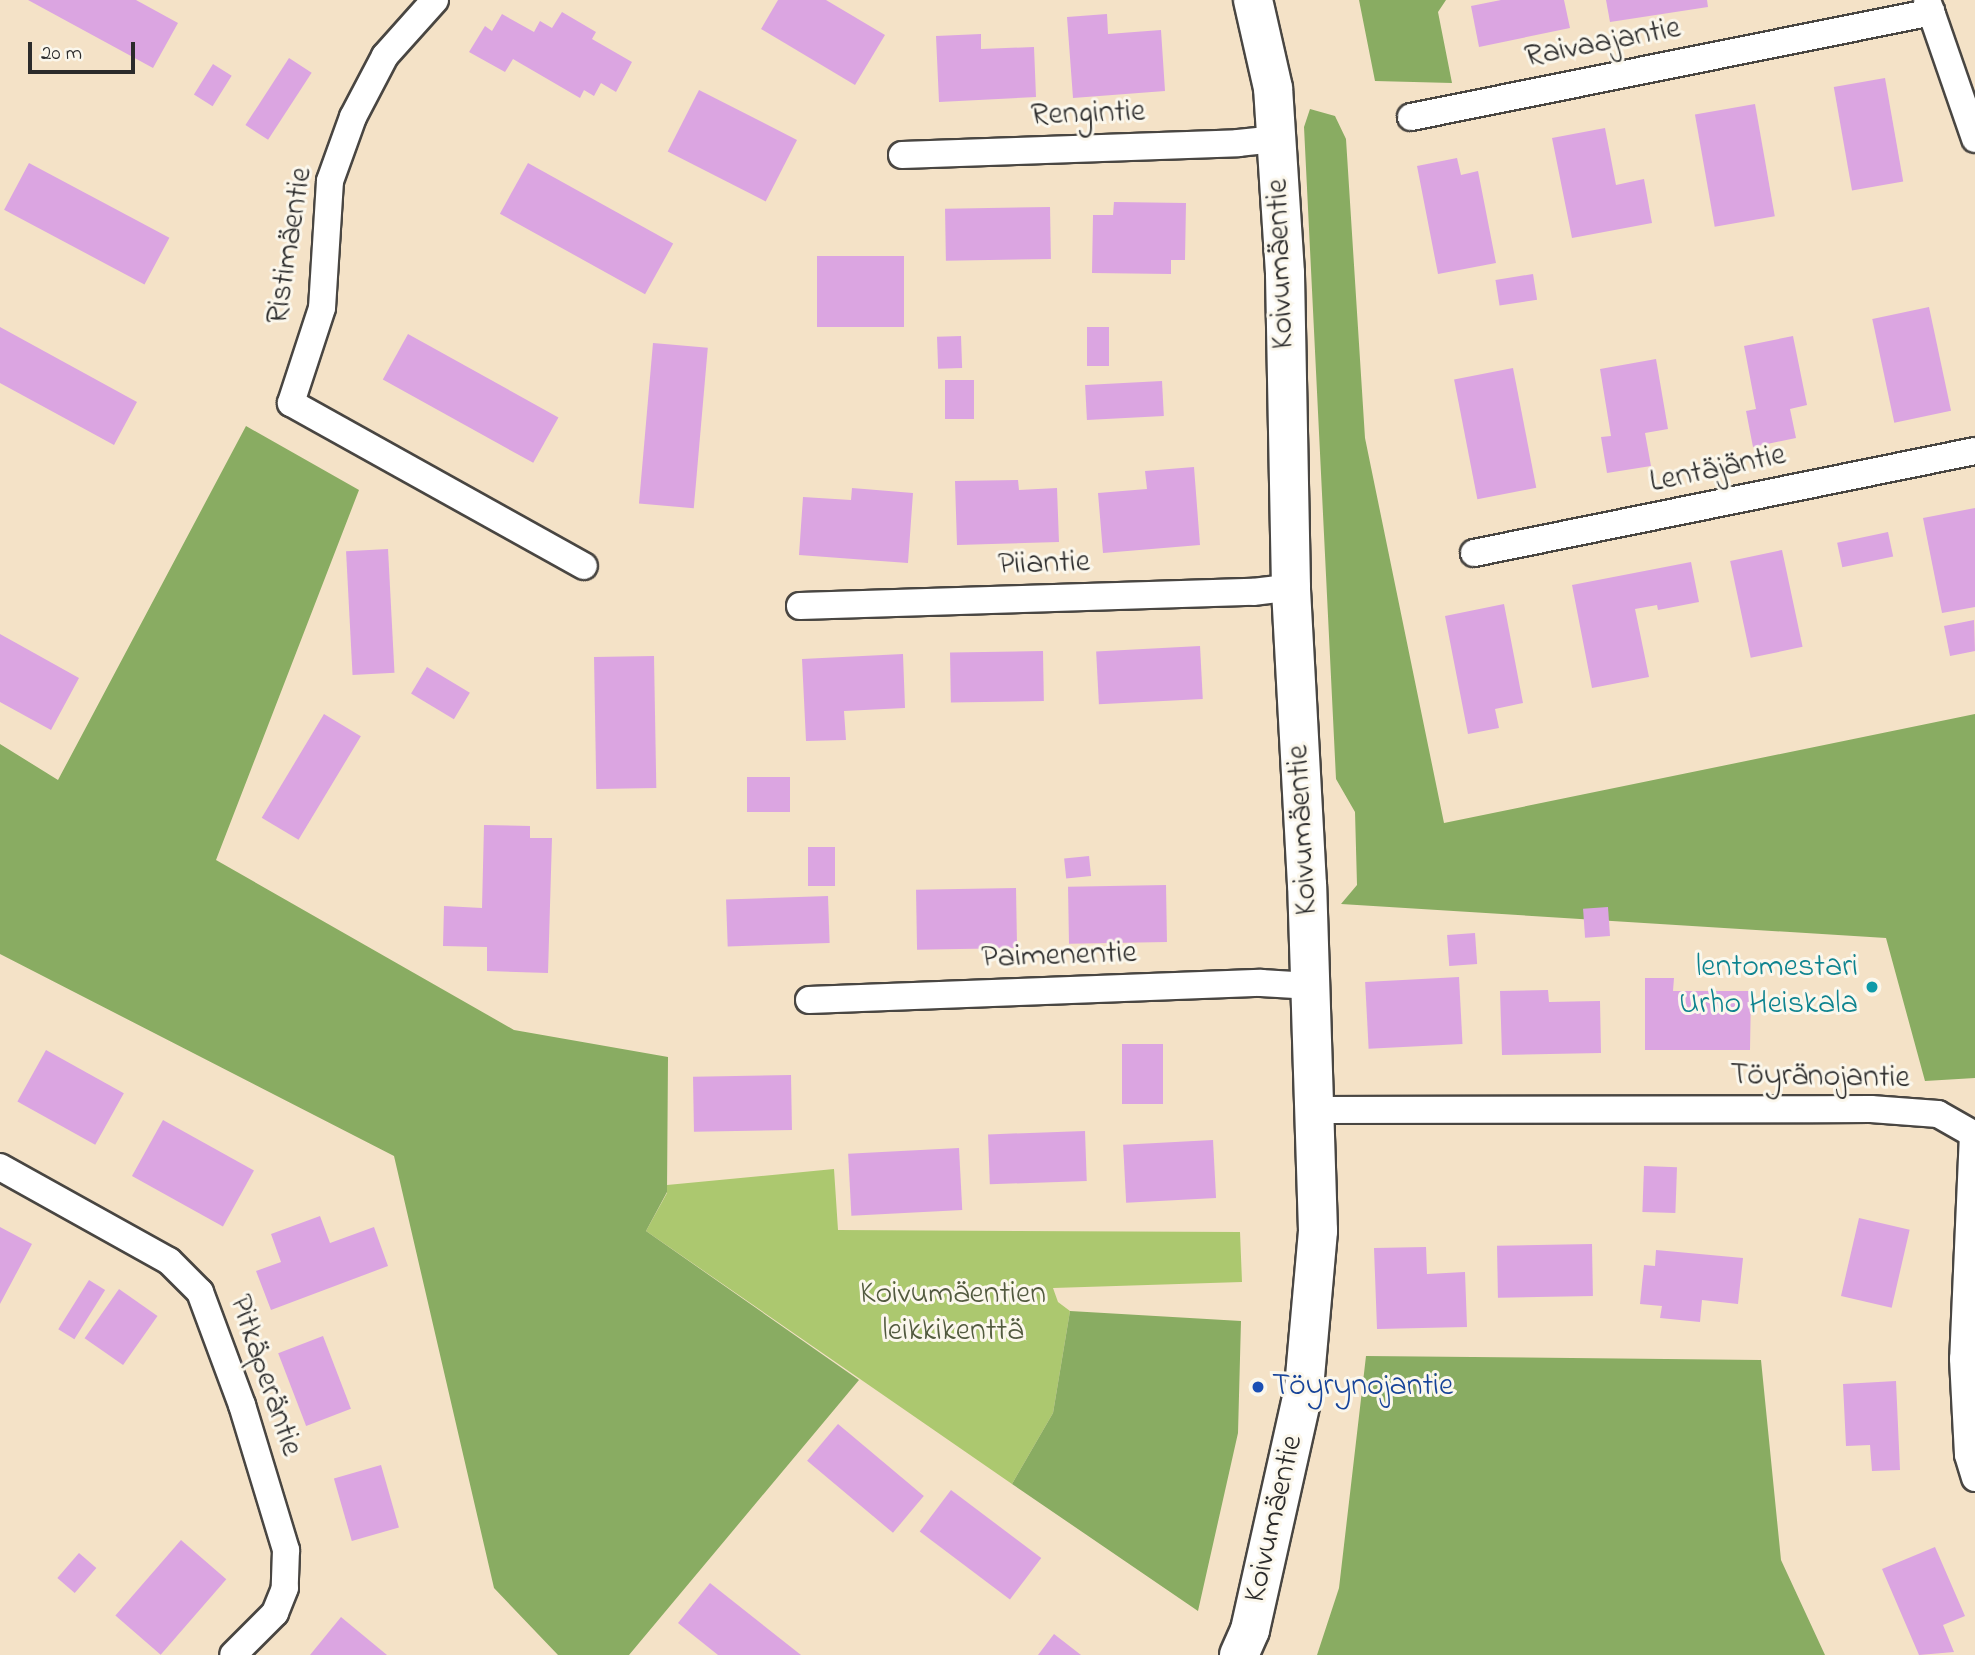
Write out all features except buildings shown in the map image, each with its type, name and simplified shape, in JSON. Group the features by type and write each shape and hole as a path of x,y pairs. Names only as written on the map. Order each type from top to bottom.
{"street":[{"name":"Ristimäentie","path":"435,0 385,56 352,117 330,181 322,308 290,403 584,566"},
{"name":"Koivumäentie","path":"1239,1655 1250,1630 1304,1388 1318,1231 1311,986 1291,587 1285,273 1273,88 1253,0"},
{"name":"Raivaajantie","path":"1410,117 1930,6"},
{"path":"1930,6 1975,139"},
{"name":"Rengintie","path":"902,155 1238,143 1276,139"},
{"name":"Lentäjäntie","path":"1474,553 1975,451"},
{"name":"Piiantie","path":"800,606 1253,592 1291,587"},
{"name":"Paimenentie","path":"809,1000 1261,983 1311,986"},
{"name":"Töyränojantie","path":"1316,1110 1871,1109 1938,1114 1973,1134 1963,1359 1968,1455 1975,1478"},
{"name":"Pitkäperäntie","path":"0,1167 169,1261 200,1292 242,1405 286,1550 285,1588 275,1613 233,1655"}],"green space":[{"path":"1359,0 1446,0 1438,12 1452,83 1375,81"},
{"path":"1310,109 1335,116 1346,139 1365,438 1444,823 1975,714 1975,1078 1925,1081 1886,938 1341,904 1357,885 1355,812 1336,779 1304,127"},
{"path":"246,426 359,490 216,860 514,1030 668,1057 667,1192 646,1231 859,1380 629,1655 558,1655 494,1588 394,1156 0,954 0,744 58,780"},
{"name":"Koivumäentien leikkikenttä","path":"834,1169 838,1230 1240,1232 1242,1282 1053,1288 1058,1302 1070,1311 1053,1413 1012,1484 646,1231 667,1193 667,1185"},
{"path":"1070,1311 1241,1321 1238,1433 1198,1611 1012,1484 1053,1413"},
{"path":"1366,1356 1761,1360 1781,1560 1825,1655 1317,1655 1339,1588"}],"place":[{"name":"lentomestari Urho Heiskala","path":"1872,987"},
{"name":"Töyrynojantie","path":"1258,1387"}]}
